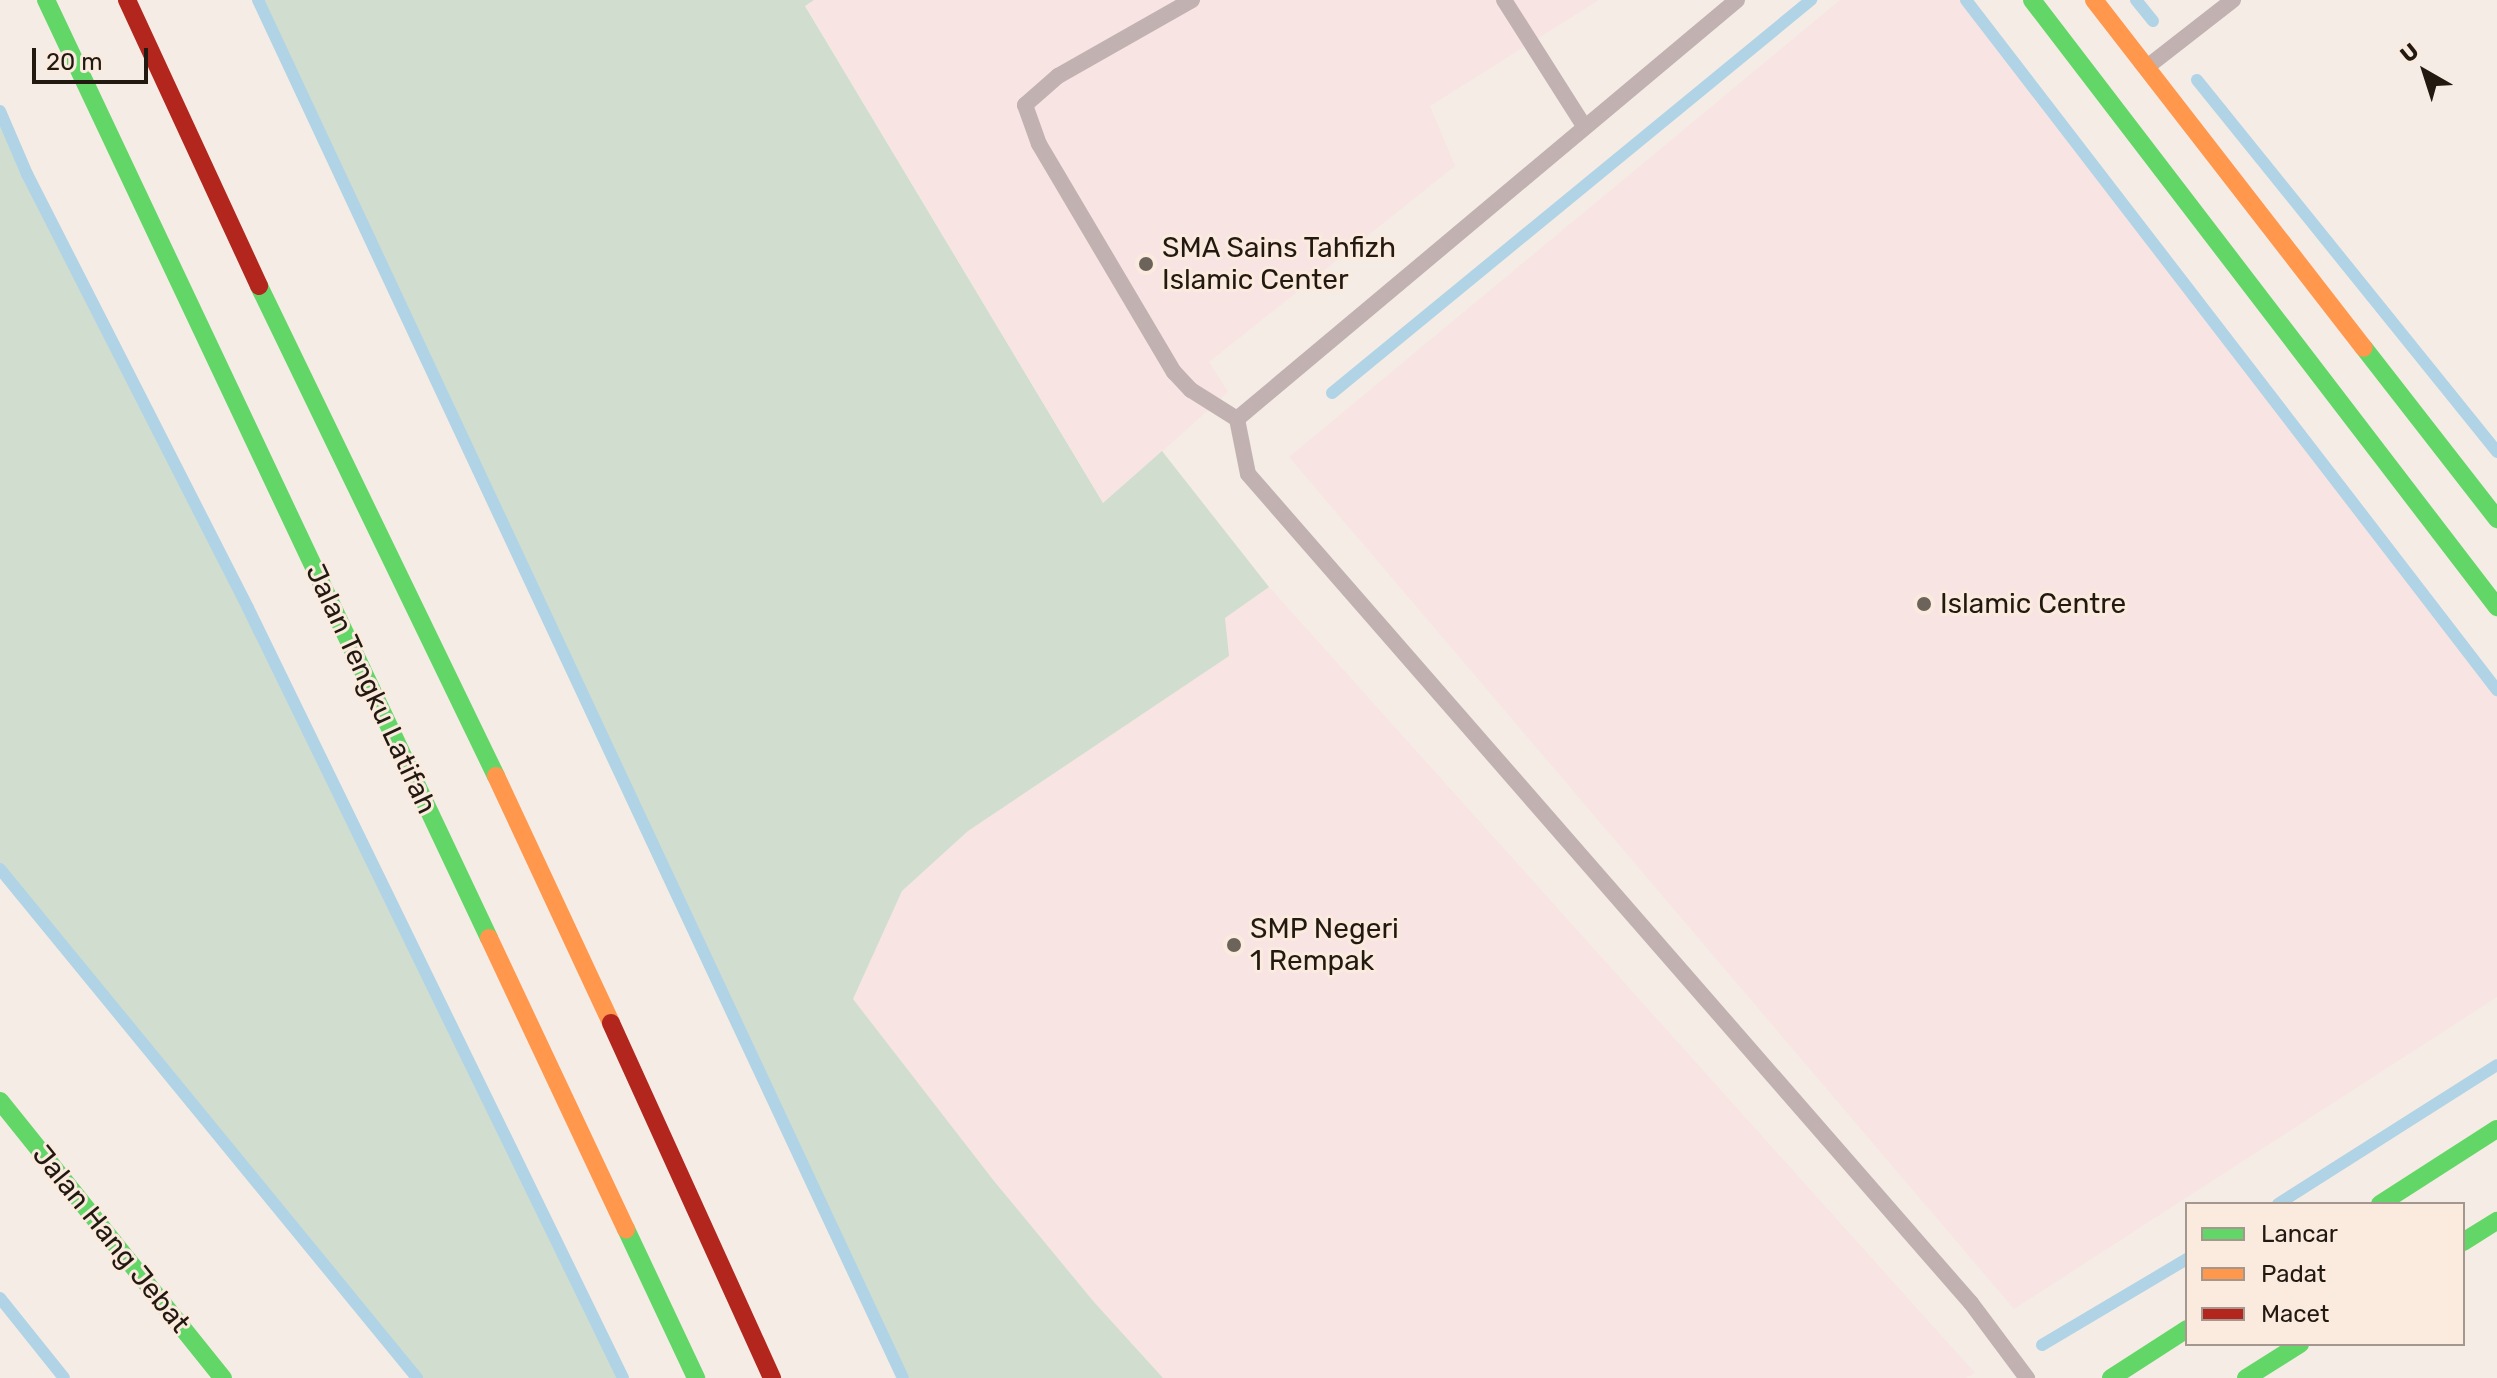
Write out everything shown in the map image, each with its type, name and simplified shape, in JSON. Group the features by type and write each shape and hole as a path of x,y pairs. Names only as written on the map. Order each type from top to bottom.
{"main road":[{"name":"Jalan Tengku Latifah","path":"46,0 696,1378"},
{"path":"127,0 213,190 529,844 772,1378"},
{"path":"2032,0 2497,607"},
{"path":"2094,0 2497,519"},
{"name":"Jalan Hang Jebat","path":"0,1101 223,1378"},
{"path":"2383,1202 2497,1129"},
{"path":"2465,1241 2497,1221"},
{"path":"2111,1378 2185,1330"},
{"path":"2246,1378 2297,1346"}],"lane":[{"path":"1192,0 1058,76 1025,105 1039,144 1174,372 1191,390 1237,419 1248,474 1971,1303 2027,1378"},
{"path":"1504,0 1584,126"},
{"path":"1237,419 1737,0"},
{"path":"2146,68 2233,0"}],"shaded area":[{"name":"SMA Sains Tahfizh Islamic Center","path":"814,0 1599,0 1430,106 1455,166 1209,362 1228,392 1104,504 805,5"},
{"name":"Islamic Centre","path":"1840,0 1966,0 2497,690 2497,997 2014,1309 1289,457"},
{"name":"SMP Negeri 1 Rempak","path":"1269,587 1975,1373 1966,1378 1163,1378 1094,1302 994,1181 853,999 902,891 968,831 1225,618"}],"green space":[{"path":"258,0 814,0 805,6 1103,503 1162,451 1269,587 1225,618 1229,656 968,831 902,891 853,999 994,1181 1094,1302 1163,1378 903,1378"},
{"path":"0,111 27,174 248,608 623,1378 417,1378 0,869"}],"waterway":[{"path":"258,0 903,1378"},
{"path":"1332,393 1811,0"},
{"path":"1966,0 2497,690"},
{"path":"2136,0 2153,21"},
{"path":"2197,80 2497,452"},
{"path":"0,111 27,174 248,608 623,1378"},
{"path":"0,869 417,1378"},
{"path":"2281,1202 2497,1065"},
{"path":"2042,1345 2185,1260"},
{"path":"0,1298 64,1378"}],"traffic: fast":[{"path":"46,0 489,938"},
{"path":"2032,0 2497,607"},
{"path":"259,286 496,776"},
{"path":"2364,348 2497,519"},
{"path":"0,1101 223,1378"},
{"path":"2383,1202 2497,1129"},
{"path":"2465,1241 2497,1221"},
{"path":"626,1229 696,1378"},
{"path":"2111,1378 2185,1330"},
{"path":"2246,1378 2297,1346"}],"traffic: slow":[{"path":"2094,0 2364,348"},
{"path":"496,776 611,1023"},
{"path":"489,938 626,1229"}],"traffic: jam":[{"path":"127,0 259,286"},
{"path":"611,1023 772,1378"}],"place":[{"name":"SMA Sains Tahfizh Islamic Center","path":"1146,264"},
{"name":"Islamic Centre","path":"1924,604"},
{"name":"SMP Negeri 1 Rempak","path":"1234,945"}]}
